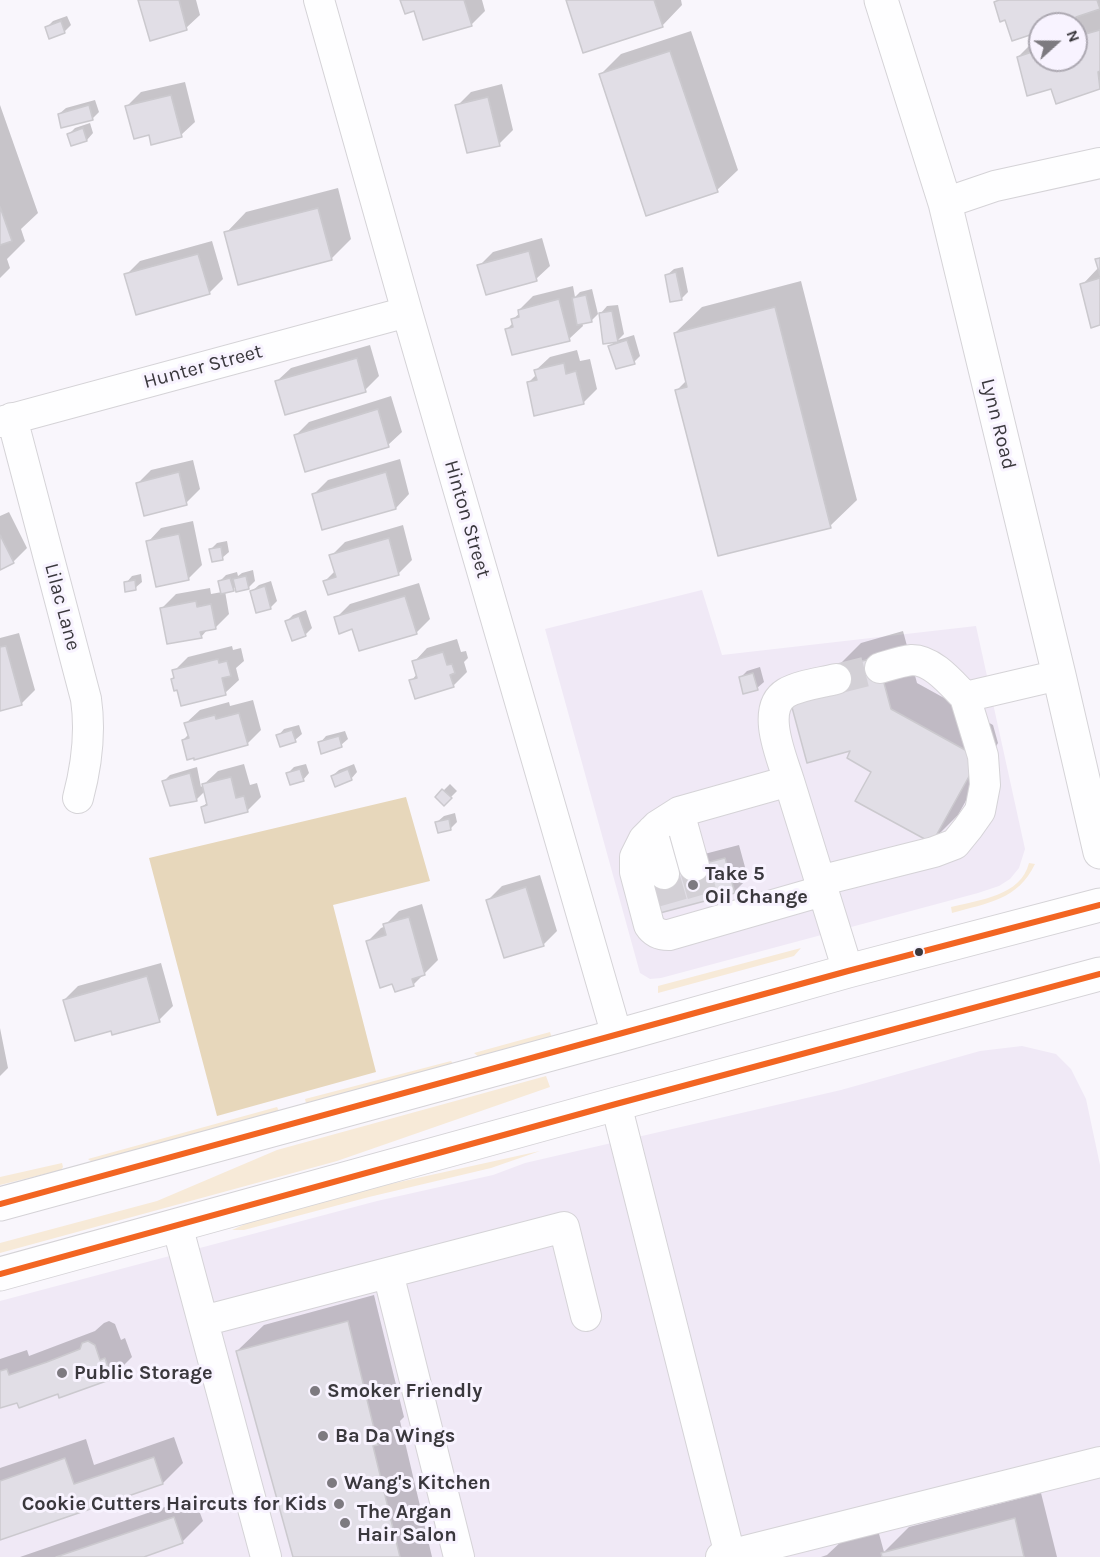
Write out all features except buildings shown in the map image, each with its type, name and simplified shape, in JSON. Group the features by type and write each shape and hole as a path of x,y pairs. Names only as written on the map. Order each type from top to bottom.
{"main road":[{"name":"Lynn Road","path":"881,0 945,203 1100,852"},
{"path":"0,1204 848,971 1100,905"},
{"path":"0,1274 616,1104 1100,974"}],"street":[{"name":"Hinton Street","path":"319,0 617,1036"},
{"path":"945,203 995,186 1100,163"},
{"name":"Hunter Street","path":"6,420 407,312"},
{"name":"Lilac Lane","path":"6,420 86,699 89,723 88,746 85,773 78,798"},
{"path":"789,781 672,818 644,839 635,857 635,872 649,925 653,931 661,935 669,935 693,916 821,886 934,852 954,844 968,828 980,811 985,785 983,756 965,697 938,672 923,662 912,660 880,668"},
{"path":"965,697 1059,675"},
{"path":"836,679 783,694 774,709 774,727 848,971"},
{"path":"672,818 680,870"},
{"path":"616,1104 725,1556 1100,1462"},
{"path":"177,1225 266,1557"},
{"path":"203,1322 564,1227 586,1316"},
{"path":"388,1273 459,1557"}],"shaded area":[{"path":"702,590 722,655 976,626 1025,849 1019,868 1010,879 999,886 978,893 661,978 650,979 640,973 545,629"},
{"path":"406,797 430,881 333,905 376,1072 217,1116 149,858"},
{"path":"1029,863 1035,864 1028,876 1010,893 989,903 952,913 951,907 986,899 1008,890 1024,874"},
{"path":"801,948 794,956 658,993 658,986"},
{"path":"550,1032 552,1038 480,1058 474,1053"},
{"path":"1022,1046 1056,1054 1071,1069 1086,1099 1100,1165 1100,1557 0,1557 0,1301 377,1201 493,1175 525,1163 841,1090 980,1051"},
{"path":"451,1061 454,1065 306,1103 305,1099"},
{"path":"546,1076 550,1087 337,1161 0,1253 0,1243 157,1201 277,1150"},
{"path":"277,1107 279,1111 92,1162 88,1159"},
{"path":"540,1151 491,1168 244,1230 232,1230 254,1220 381,1186"},
{"path":"62,1163 61,1170 0,1185 0,1177"}],"tunnel":[{"path":"836,679 880,668"},
{"path":"694,866 704,901"},
{"path":"664,874 674,909"}],"transit line":[{"path":"0,1204 848,971 1100,905"},
{"path":"0,1274 616,1104 1100,974"}],"place":[{"name":"Take 5 Oil Change","path":"693,885"},
{"name":"Public Storage","path":"62,1373"},
{"name":"Smoker Friendly","path":"315,1391"},
{"name":"Ba Da Wings","path":"323,1436"},
{"name":"Wang's Kitchen","path":"332,1483"},
{"name":"Cookie Cutters Haircuts for Kids","path":"339,1504"},
{"name":"The Argan Hair Salon","path":"345,1523"}]}
